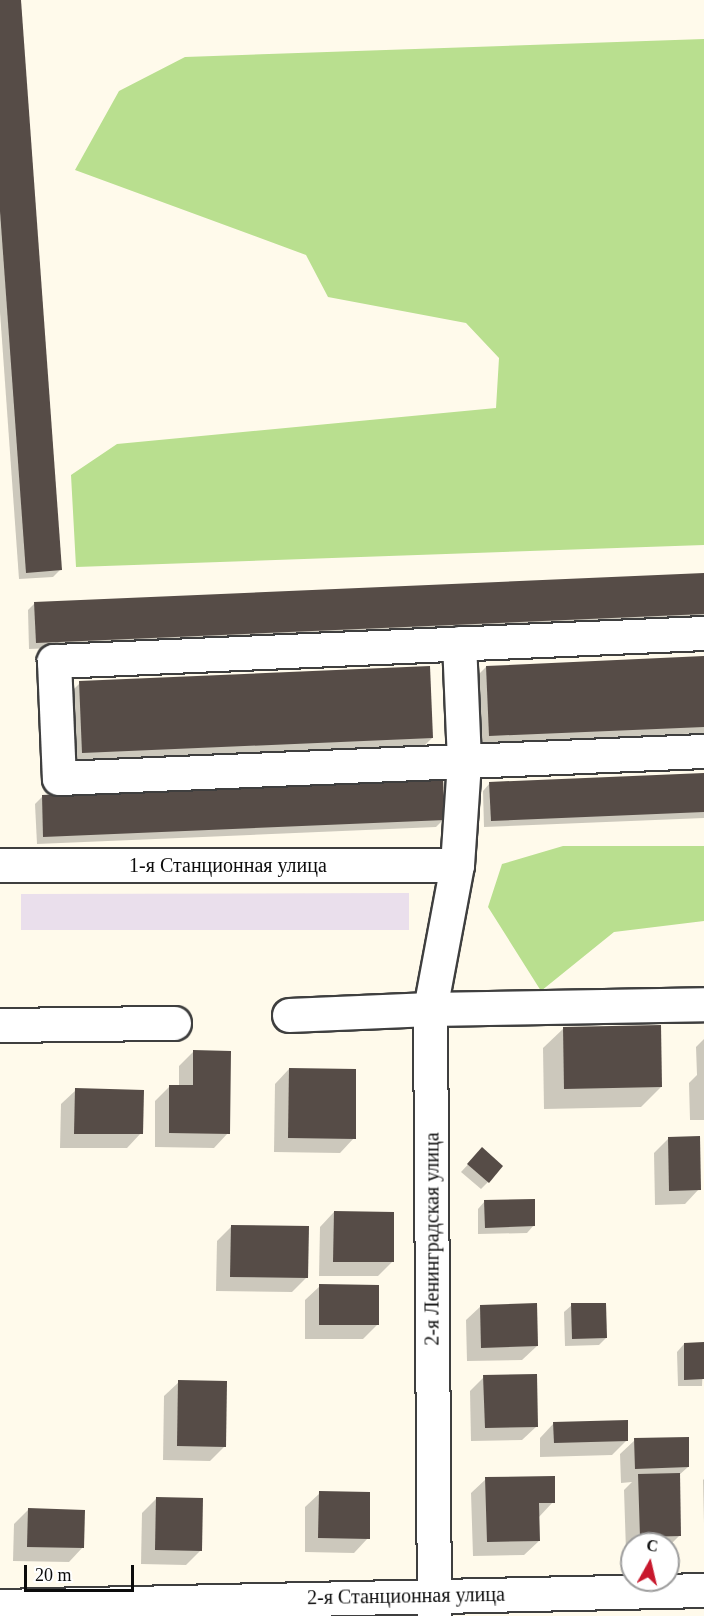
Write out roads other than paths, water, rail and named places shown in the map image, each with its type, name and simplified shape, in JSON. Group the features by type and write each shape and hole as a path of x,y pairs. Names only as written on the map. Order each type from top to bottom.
{"street":[{"path":"704,633 54,661 59,778 704,751"},
{"name":"2-я Ленинградская улица","path":"434,1606 430,1009 457,865 464,761 459,643"},
{"name":"1-я Станционная улица","path":"0,865 457,865"},
{"path":"289,1015 430,1009 704,1004"},
{"path":"0,1025 174,1023"},
{"name":"2-я Станционная улица","path":"0,1606 434,1606 704,1590"}]}
